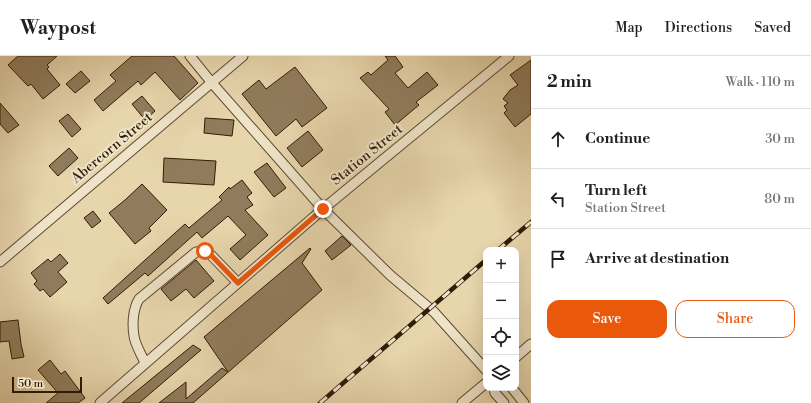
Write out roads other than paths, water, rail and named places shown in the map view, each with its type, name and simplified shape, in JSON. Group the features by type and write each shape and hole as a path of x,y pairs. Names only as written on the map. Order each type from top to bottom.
{"street":[{"path":"190,56 323,209 390,275 434,312 483,367"},
{"name":"Abercorn Street","path":"0,262 243,56"},
{"name":"Station Street","path":"100,403 323,209 509,56"},
{"path":"145,363 134,337 133,316 135,306 139,299 196,252 205,251 210,254 238,283"},
{"path":"518,355 531,344"},
{"path":"462,403 483,386"},
{"path":"495,391 504,403"},
{"path":"514,391 524,403"}],"railway":[{"path":"502,247 531,222"},
{"path":"320,403 483,263"}]}
